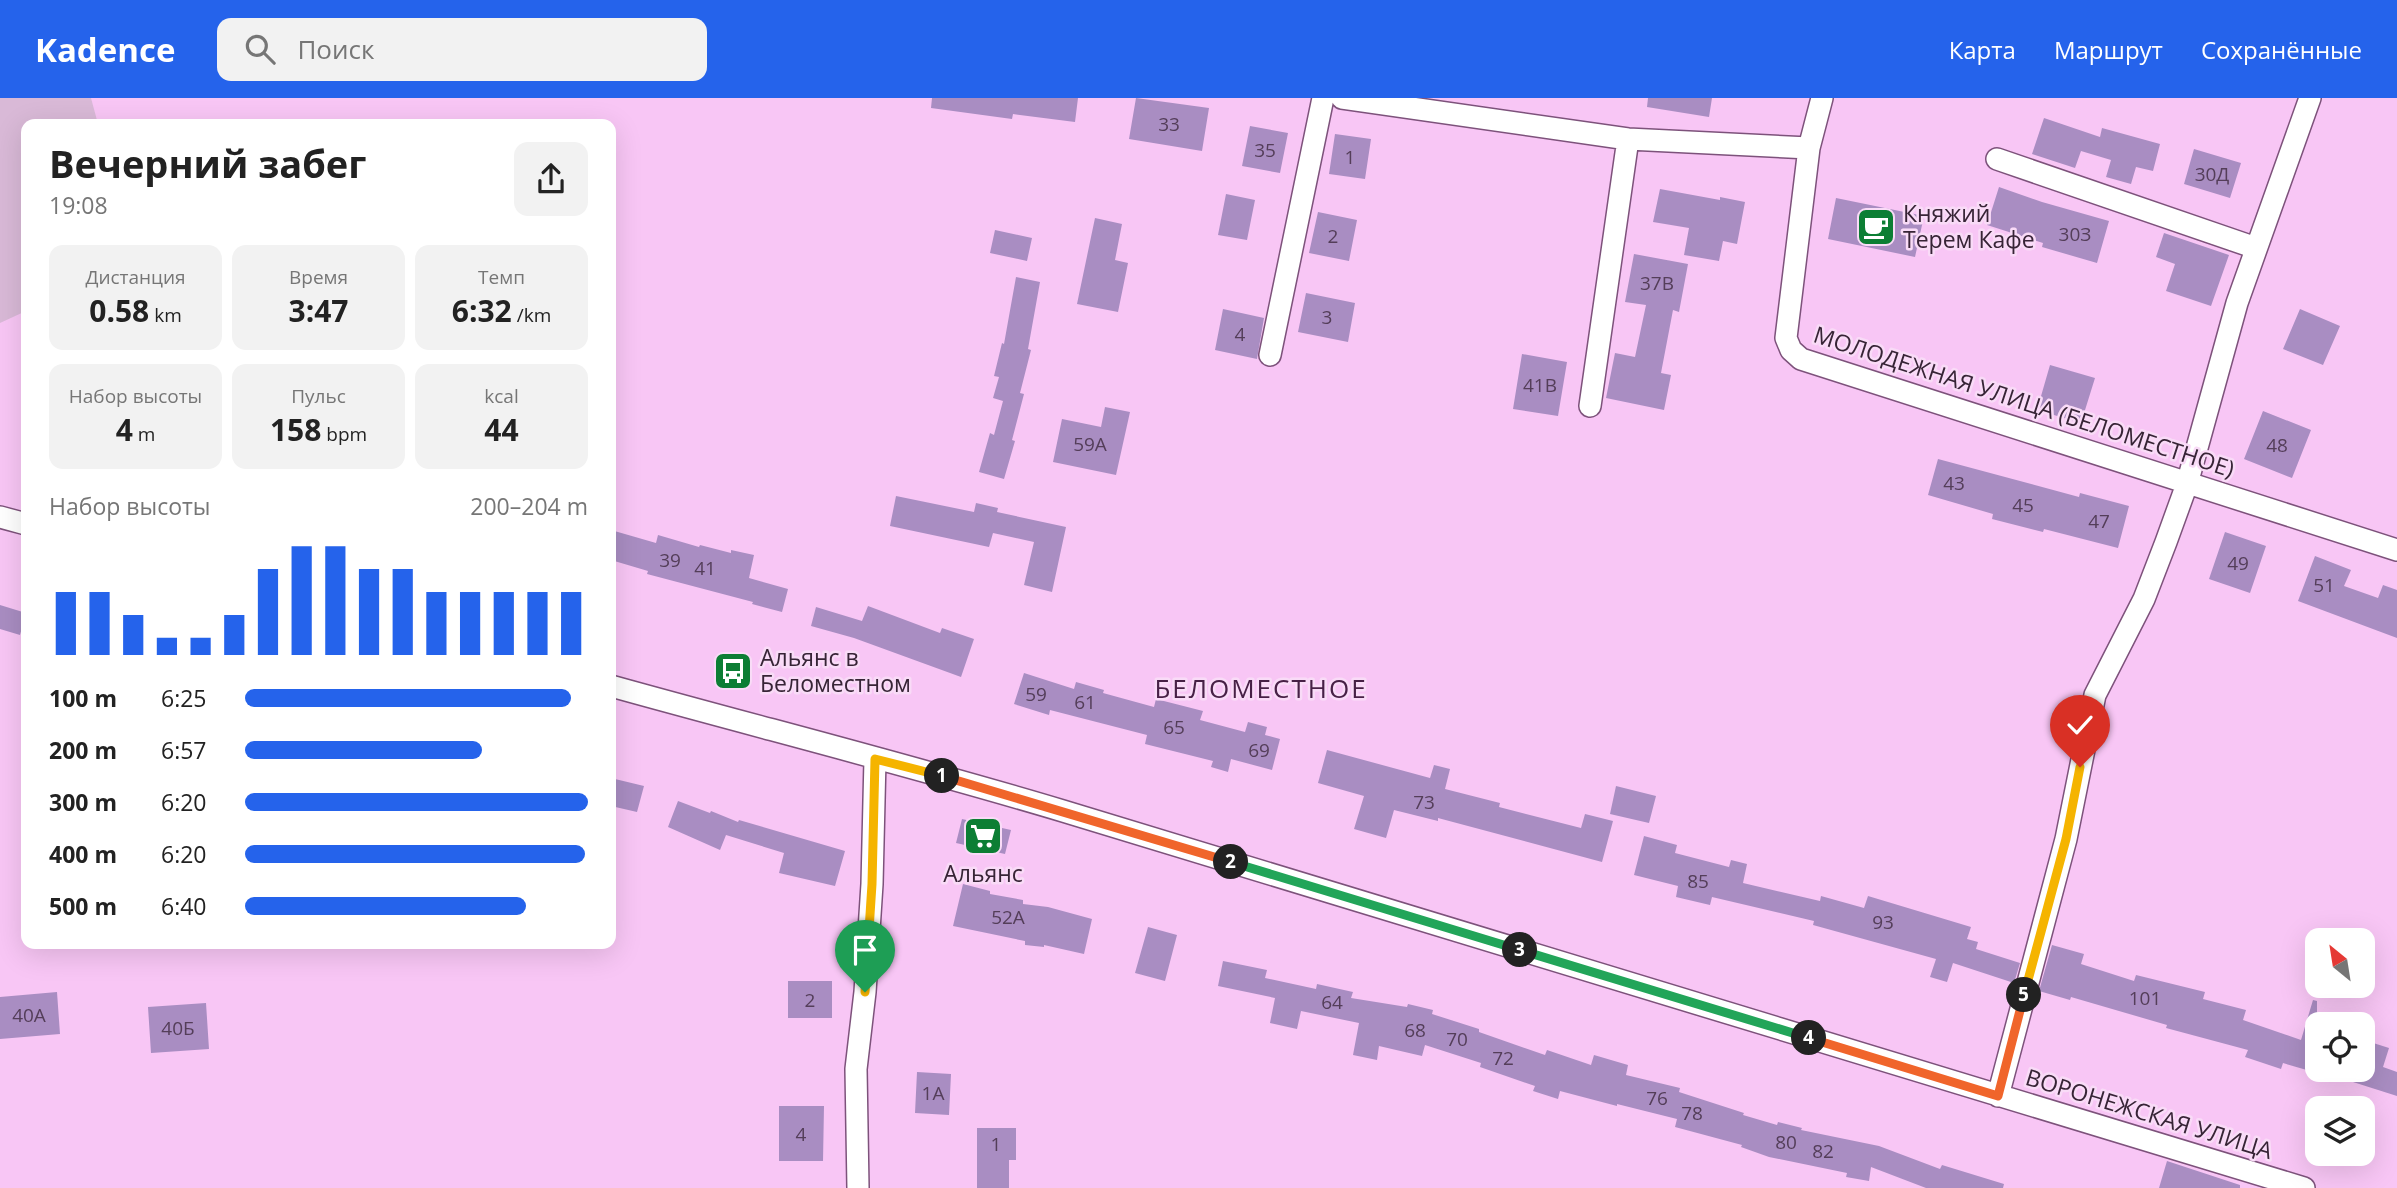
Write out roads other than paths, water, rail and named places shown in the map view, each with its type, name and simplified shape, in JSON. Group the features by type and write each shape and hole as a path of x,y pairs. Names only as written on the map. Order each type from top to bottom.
{"street":[{"path":"1270,355 1324,98"},
{"path":"1342,98 1628,139 1809,148"},
{"name":"МОЛОДЕЖНАЯ УЛИЦА (БЕЛОМЕСТНОЕ)","path":"1822,98 1809,148 1786,338 1796,355 1814,364 2397,550"},
{"path":"1998,1096 2066,839 2095,695 2144,599 2187,484 2237,303 2310,98"},
{"path":"1590,406 1628,139"},
{"path":"1997,159 2256,248"},
{"path":"0,517 21,523"},
{"name":"ВОРОНЕЖСКАЯ УЛИЦА","path":"616,687 1063,811 1998,1096 2261,1182 2304,1188"},
{"path":"859,1188 856,1069 865,992 872,884 875,759"}],"place":[{"name":"Княжий Терем Кафе","path":"1876,227"},
{"name":"Альянс в Беломестном","path":"733,671"},
{"name":"Альянс","path":"983,836"}],"district":[{"name":"БЕЛОМЕСТНОЕ","path":"1261,689"}]}
